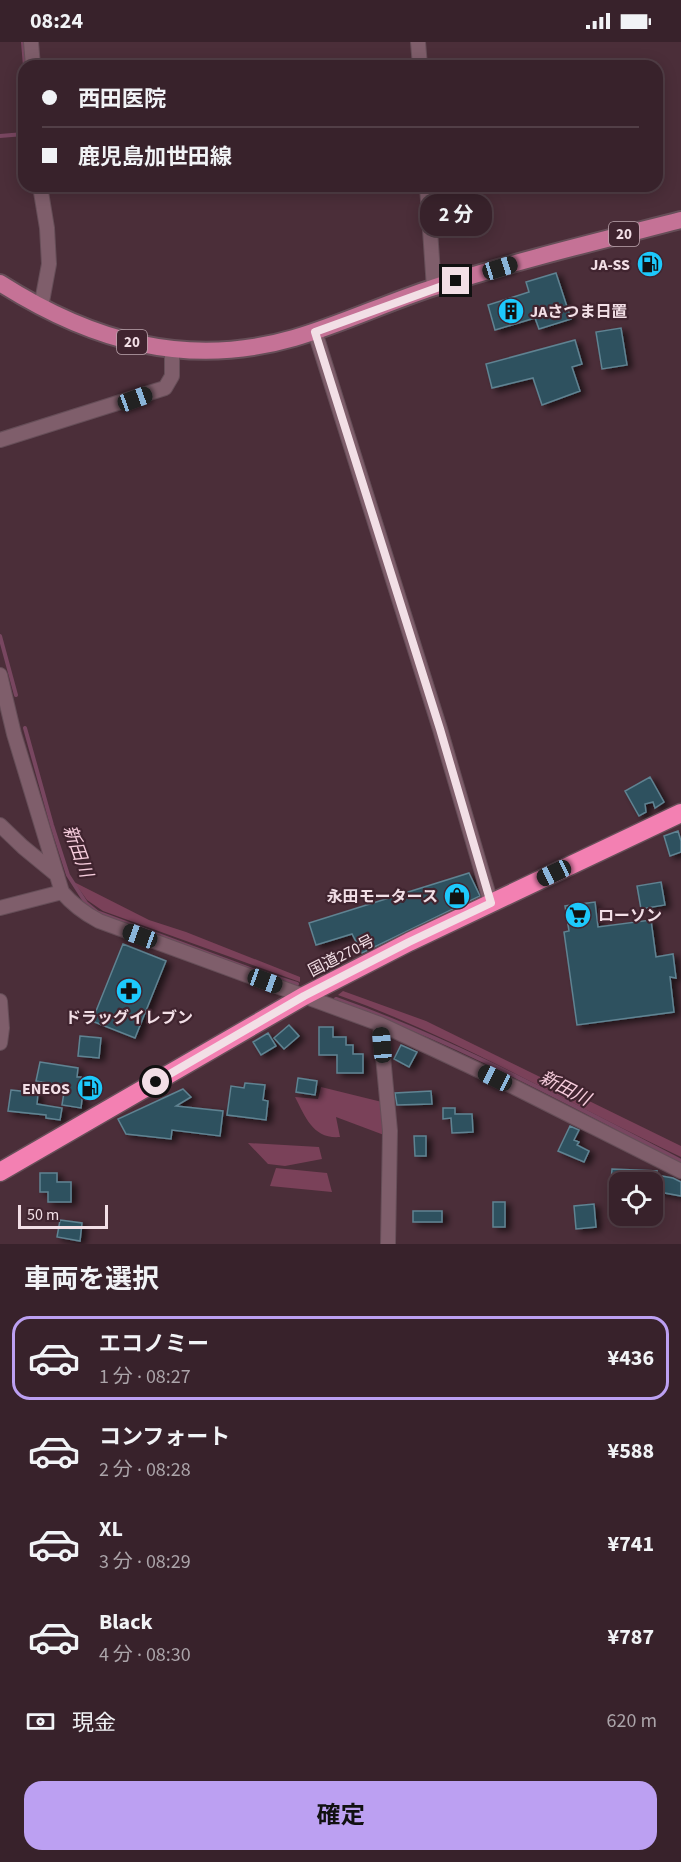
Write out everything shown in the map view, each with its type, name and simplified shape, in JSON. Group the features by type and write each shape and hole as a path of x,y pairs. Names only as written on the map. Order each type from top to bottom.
{"highway":[{"name":"国道270号","path":"0,1172 304,996 409,942 681,813"}],"main road":[{"name":"20","path":"0,283 82,327 119,339 172,349 229,350 292,339 434,288 567,248 681,220"}],"street":[{"path":"31,42 32,60"},
{"path":"418,42 420,60"},
{"path":"41,192 47,228 49,264 41,307"},
{"path":"427,192 434,288"},
{"path":"315,332 437,718 491,903"},
{"path":"0,440 165,388 172,376 172,349"},
{"path":"0,675 14,734 62,892 80,911 99,921 380,1024 552,1106 681,1172"},
{"path":"0,825 57,875"},
{"path":"0,908 62,892"},
{"path":"0,1001 2,1028 0,1043"},
{"path":"380,1024 390,1131 388,1244"}],"shaded area":[{"path":"74,882 149,920 186,932 300,977 300,982 103,911 87,900"},
{"path":"343,991 426,1021 681,1146 681,1157 469,1051 383,1012 338,995"},
{"path":"321,1087 382,1102 384,1135 336,1117 340,1137 323,1135 317,1131 307,1119 295,1097 318,1099"},
{"path":"248,1143 319,1147 322,1159 285,1166 268,1164"},
{"path":"276,1168 327,1173 332,1192 270,1186"}],"building":[{"path":"556,273 571,319 539,329 535,318 495,330 488,305 529,292 526,282"},
{"path":"621,328 627,365 602,369 596,332"},
{"path":"575,340 582,364 572,367 580,391 542,405 533,378 492,388 486,364"},
{"path":"650,777 664,802 655,808 653,802 645,804 646,812 639,816 625,791"},
{"path":"678,831 681,852 670,856 664,836"},
{"path":"469,873 480,896 362,953 352,934 316,945 309,923"},
{"path":"661,882 665,905 641,909 637,886"},
{"path":"595,902 598,927 651,920 656,957 673,954 676,978 670,977 674,1012 577,1025 564,932 569,931 565,906"},
{"name":"ドラッグイレブン","path":"123,944 166,961 135,1038 92,1021"},
{"path":"289,1025 299,1036 284,1049 274,1038"},
{"path":"319,1027 333,1027 333,1037 346,1037 346,1045 353,1045 353,1054 363,1054 363,1073 337,1073 337,1055 319,1055"},
{"path":"268,1033 276,1046 261,1055 253,1042"},
{"path":"80,1036 101,1038 99,1058 78,1056"},
{"path":"401,1045 417,1052 409,1067 394,1059"},
{"path":"40,1062 78,1068 77,1077 81,1077 79,1093 83,1091 81,1108 62,1105 65,1086 36,1081"},
{"path":"298,1078 317,1081 315,1095 296,1092"},
{"path":"245,1083 265,1085 263,1100 268,1101 266,1120 227,1115 231,1086 244,1088"},
{"path":"183,1089 191,1097 176,1106 223,1111 220,1136 172,1130 171,1139 126,1134 118,1119"},
{"path":"11,1090 38,1093 37,1104 62,1108 60,1120 46,1118 46,1115 8,1111"},
{"path":"431,1091 432,1104 397,1105 395,1093"},
{"path":"443,1108 455,1108 455,1114 472,1114 473,1132 452,1133 451,1118 443,1119"},
{"path":"570,1126 579,1130 574,1140 579,1142 577,1145 589,1151 584,1162 558,1151"},
{"path":"414,1136 426,1136 426,1156 415,1156"},
{"path":"612,1169 657,1171 657,1172 612,1172"},
{"path":"40,1173 57,1173 57,1182 71,1182 71,1202 48,1202 48,1192 40,1192"},
{"path":"663,1176 681,1182 681,1196 663,1193"},
{"path":"493,1202 505,1202 505,1227 493,1227"},
{"path":"594,1204 596,1227 576,1229 574,1206"},
{"path":"413,1211 442,1211 442,1222 413,1222"},
{"path":"60,1220 82,1223 80,1241 57,1237"}],"waterway":[{"path":"23,42 24,60"},
{"path":"0,136 18,134"},
{"name":"新田川","path":"0,636 16,695"},
{"name":"新田川","path":"25,728 68,875 86,903 97,912 297,984"},
{"name":"新田川","path":"336,999 468,1053 681,1161"}],"place":[{"name":"JA-SS","path":"650,264"},
{"name":"JAさつま日置","path":"511,311"},
{"name":"永田モータース","path":"457,896"},
{"name":"ローソン","path":"578,915"},
{"name":"ドラッグイレブン","path":"129,991"},
{"name":"ENEOS","path":"90,1088"}],"route":[{"path":"156,1082 304,996 491,903 440,729 315,332 456,281"}]}
